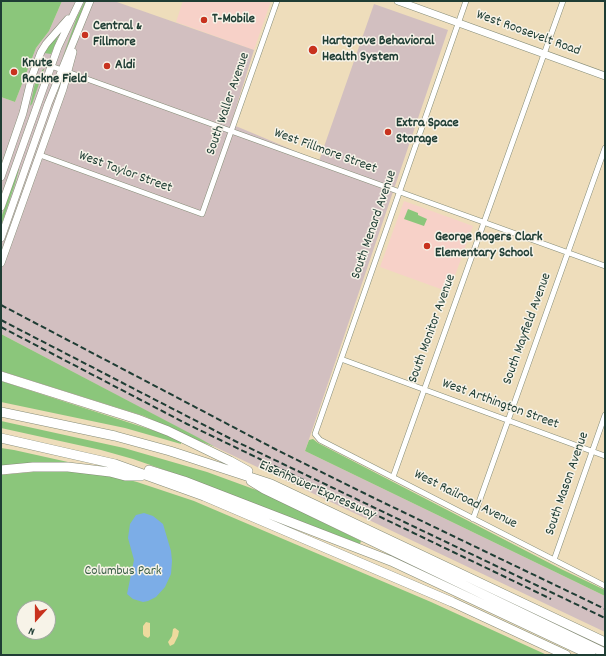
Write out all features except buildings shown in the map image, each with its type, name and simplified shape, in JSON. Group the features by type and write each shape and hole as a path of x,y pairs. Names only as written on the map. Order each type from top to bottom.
{"highway":[{"path":"1,376 156,426 230,461 271,484"},
{"name":"Eisenhower Expressway","path":"1,412 115,436 233,470 271,484 605,642"},
{"path":"1,438 115,464 147,469 184,481 391,561 591,655"},
{"path":"115,464 204,496 272,524 452,602 566,655"},
{"path":"1,470 33,467 68,467 110,472 125,476 151,477"},
{"path":"233,470 264,489 605,654"}],"main road":[{"path":"1,207 51,66 80,1"},
{"path":"1,263 40,155 77,32 90,1"},
{"name":"West Roosevelt Road","path":"398,1 605,76"},
{"path":"1,177 25,107 37,61 46,44 74,13"},
{"path":"1,238 48,104 65,71"},
{"path":"25,107 35,110"}],"street":[{"name":"South Waller Avenue","path":"202,214 277,1"},
{"name":"South Menard Avenue","path":"315,434 466,1"},
{"name":"South Monitor Avenue","path":"393,477 563,1"},
{"name":"West Fillmore Street","path":"37,61 605,266"},
{"name":"South Mayfield Avenue","path":"473,518 605,148"},
{"name":"West Taylor Street","path":"40,155 202,214"},
{"name":"West Arthington Street","path":"341,359 605,456"},
{"name":"South Mason Avenue","path":"554,560 605,415"},
{"name":"West Railroad Avenue","path":"315,434 320,440 605,586"}],"shaded area":[{"path":"62,1 114,1 254,50 231,124 319,161 374,4 448,30 305,451 605,596 605,632 215,447 1,334 1,97 15,102 36,48 49,31"},
{"path":"183,1 271,1 254,50 176,22"},
{"name":"George Rogers Clark Elementary School","path":"404,201 473,226 449,292 380,267"}],"green space":[{"name":"Knute Rockne Field","path":"1,1 62,1 49,31 36,48 15,102 1,97"},
{"path":"86,1 62,59 77,17"},
{"path":"60,32 51,54 44,53 48,46"},
{"path":"43,69 32,104 30,106 35,83"},
{"path":"18,169 15,184 1,226 1,218"},
{"path":"408,209 427,219 424,226 404,219"},
{"path":"1,334 215,447 186,436 144,416 1,371"},
{"path":"1,381 158,432 181,441 181,444 125,428 1,402"},
{"path":"1,421 124,448 207,472 259,491 361,541 360,544 185,477 133,459 101,450 1,428"},
{"path":"313,439 318,443 561,569 605,590 605,596 305,451 309,440"},
{"path":"1,448 68,462 67,465 1,468"},
{"name":"Columbus Park","path":"65,470 114,476 194,501 431,602 547,655 1,655 1,475 44,471 64,472"}],"sand":[{"path":"146,622 150,623 150,636 148,638 143,634 143,626"},
{"path":"175,628 179,631 178,636 174,644 170,646 168,642 172,636 173,629"}],"water":[{"path":"144,513 153,516 163,524 171,551 172,561 171,574 165,587 156,597 143,602 133,599 127,594 134,560 128,538 130,524 136,515"}],"railway":[{"path":"1,305 275,449 605,609"},
{"path":"1,320 235,441 605,618"},
{"path":"1,327 187,424 551,599"}],"place":[{"name":"T-Mobile","path":"204,20"},
{"name":"Central & Fillmore","path":"85,35"},
{"name":"Hartgrove Behavioral Health System","path":"313,50"},
{"name":"Aldi","path":"107,66"},
{"name":"Knute Rockne Field","path":"14,72"},
{"name":"Extra Space Storage","path":"388,132"},
{"name":"George Rogers Clark Elementary School","path":"427,246"}]}
